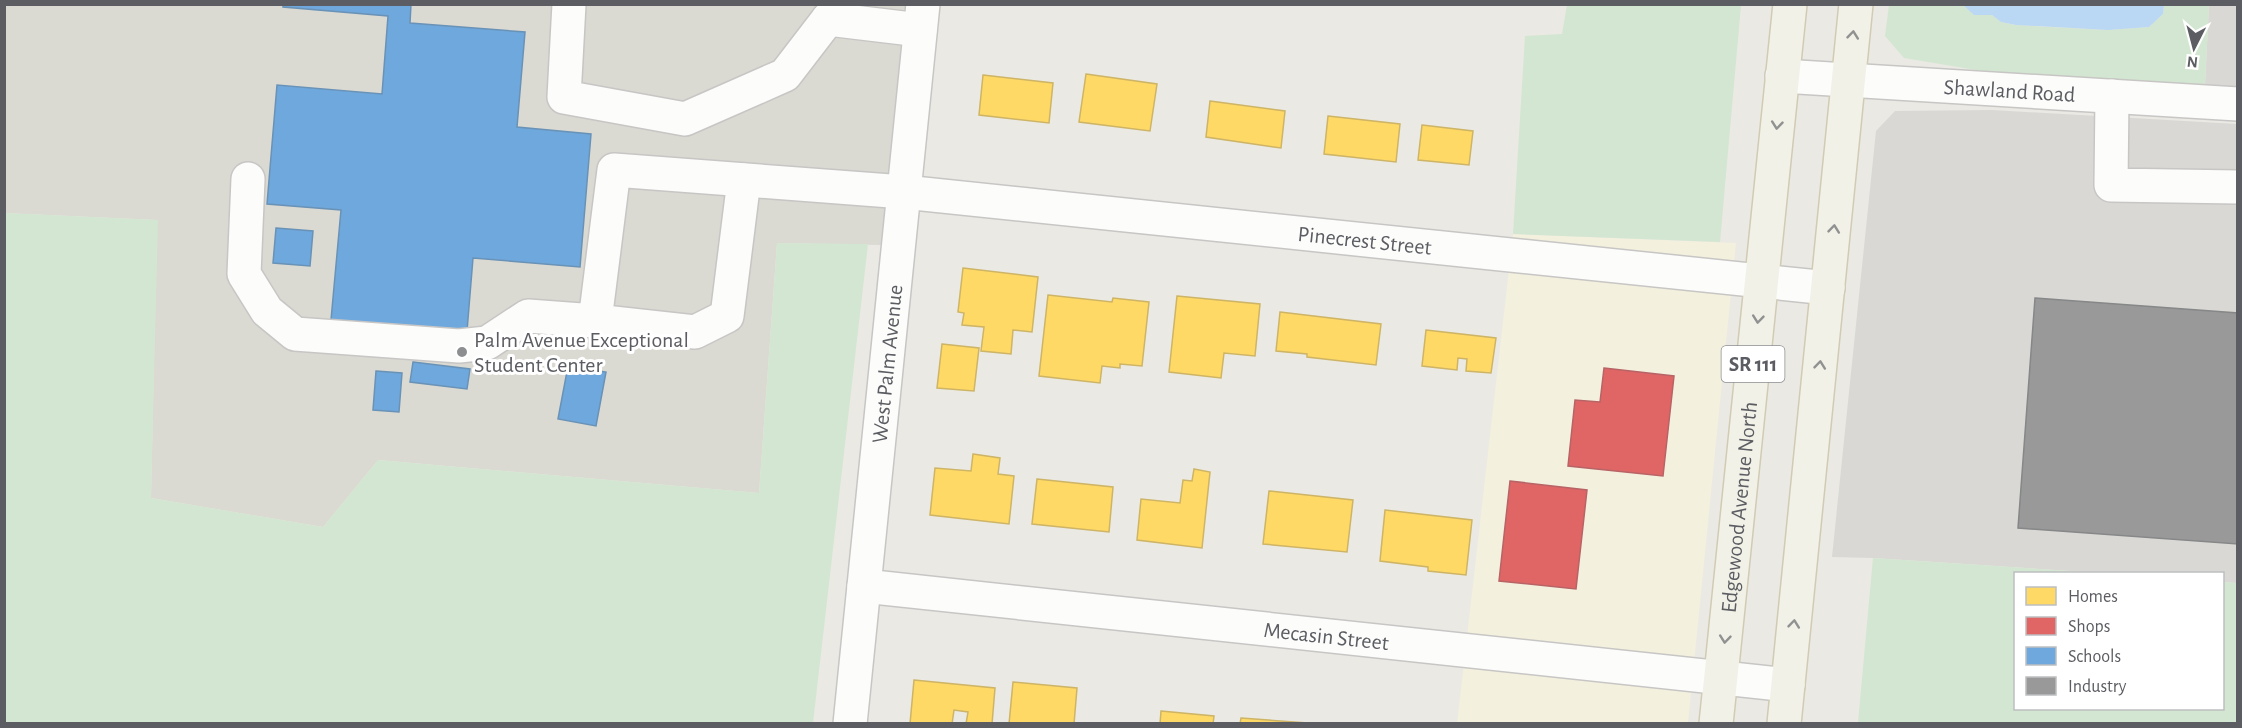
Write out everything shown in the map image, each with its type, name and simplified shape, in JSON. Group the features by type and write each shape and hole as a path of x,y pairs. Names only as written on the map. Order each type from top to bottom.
{"main road":[{"name":"Edgewood Avenue North","path":"1716,723 1790,4"},
{"name":"SR 111","path":"1784,723 1856,4"}],"street":[{"path":"569,4 564,97 685,119 785,75 824,12 921,17"},
{"name":"West Palm Avenue","path":"850,723 921,17"},
{"name":"Shawland Road","path":"1782,76 2238,104"},
{"path":"2112,96 2111,185 2238,187"},
{"name":"Pinecrest Street","path":"595,321 614,170 903,192 1828,288"},
{"path":"248,179 244,274 267,311 296,334 459,346 487,343 528,316 695,332 727,316 744,180"},
{"name":"Mecasin Street","path":"864,586 1788,685"}],"shaded area":[{"name":"Palm Avenue Exceptional Student Center","path":"5,5 907,5 882,245 777,243 759,493 378,460 323,527 151,498 157,220 5,213"},
{"path":"2209,5 2237,5 2237,87 2205,85"},
{"path":"1992,110 2237,124 2237,583 2224,582 2224,572 2086,572 1832,557 1876,131 1895,111"},
{"path":"1513,234 1736,243 1688,723 1457,724"}],"green space":[{"path":"1567,5 1741,5 1720,242 1513,234 1525,36 1562,34"},
{"path":"1889,5 1963,5 1974,15 1992,15 2001,22 2015,25 2108,30 2149,27 2163,14 2164,5 2209,5 2205,85 2006,75 1904,58 1885,36"},
{"path":"5,213 158,220 151,498 323,527 378,460 759,493 777,243 868,244 813,723 5,723"},
{"path":"1873,558 2086,572 2014,572 2014,710 2224,710 2224,582 2237,583 2237,723 1858,723"}],"water":[{"path":"1963,5 2164,5 2163,14 2149,27 2108,30 2016,25 2001,22 1992,15 1974,15"}],"building: Homes":[{"path":"1086,74 1157,84 1150,131 1079,122"},
{"path":"983,75 1053,83 1049,123 979,115"},
{"path":"1210,101 1285,111 1281,148 1206,137"},
{"path":"1328,116 1400,124 1396,162 1324,154"},
{"path":"1422,125 1473,131 1469,165 1418,160"},
{"path":"963,268 1038,277 1032,332 1013,330 1011,354 981,351 984,327 962,325 964,313 958,312"},
{"path":"1048,295 1112,302 1113,298 1149,302 1142,366 1120,364 1120,368 1102,366 1100,383 1039,376"},
{"path":"1177,296 1260,304 1255,356 1224,353 1221,378 1169,372"},
{"path":"1280,312 1381,324 1376,365 1276,351"},
{"path":"1426,330 1496,338 1491,373 1466,371 1467,359 1458,358 1457,370 1422,366"},
{"path":"942,344 979,348 974,391 937,388"},
{"path":"973,454 1000,458 998,474 1014,476 1009,524 930,515 935,468 971,471"},
{"path":"1194,469 1210,472 1202,548 1137,540 1141,499 1180,503 1183,480 1192,481"},
{"path":"1037,479 1113,487 1109,532 1032,524"},
{"path":"1269,491 1353,500 1347,552 1263,544"},
{"path":"1385,510 1472,520 1466,575 1428,571 1428,567 1380,561"},
{"path":"914,680 995,688 992,724 966,724 968,712 954,710 952,724 910,724"},
{"path":"1013,682 1077,688 1074,724 1009,724"},
{"path":"1161,711 1214,716 1213,724 1160,724"},
{"path":"1241,718 1308,723 1240,724"}],"building: Shops":[{"path":"1604,368 1674,376 1663,476 1568,466 1575,400 1600,402"},
{"path":"1510,481 1587,490 1576,589 1499,581"}],"building: Schools":[{"path":"283,4 411,4 410,23 525,32 517,127 591,134 580,267 473,258 467,331 331,320 341,210 267,204 277,85 382,94 388,16 283,7"},
{"path":"276,228 313,231 310,266 273,263"},
{"path":"413,362 470,369 467,389 410,382"},
{"path":"568,366 606,372 596,426 558,419"},
{"path":"376,371 402,373 399,412 373,410"}],"building: Industry":[{"path":"2035,298 2238,313 2238,544 2018,528"}],"place":[{"name":"Palm Avenue Exceptional Student Center","path":"462,352"}]}
